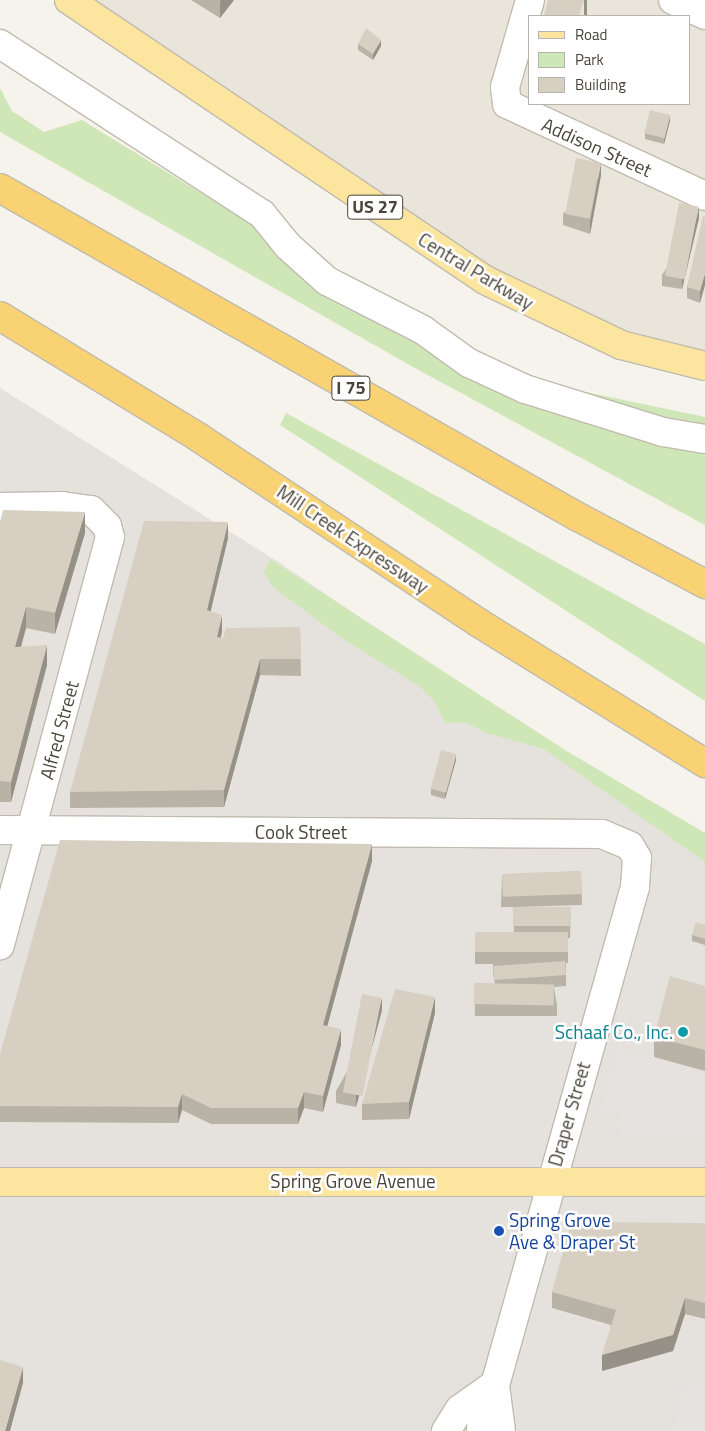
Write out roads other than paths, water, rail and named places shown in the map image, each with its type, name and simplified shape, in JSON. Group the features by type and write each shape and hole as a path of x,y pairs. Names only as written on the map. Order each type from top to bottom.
{"highway":[{"name":"I 75","path":"0,188 578,516 705,584"},
{"name":"Mill Creek Expressway","path":"0,316 198,437 479,624 705,762"},
{"path":"479,624 705,783"}],"main road":[{"name":"Central Parkway","path":"69,0 485,280 621,345 705,366"},
{"name":"Spring Grove Avenue","path":"0,1182 705,1182"}],"street":[{"name":"Addison Street","path":"530,0 505,87 507,104 705,196"},
{"path":"673,0 705,15"},
{"path":"0,44 262,214 288,246 327,281 423,330 469,363 525,389 663,432 705,439"},
{"name":"Alfred Street","path":"0,507 62,506 91,510 107,526 108,550 0,945"},
{"name":"Cook Street","path":"0,830 602,834"},
{"name":"Draper Street","path":"495,1385 550,1181 635,887 637,858 630,846 615,836 602,834"},
{"path":"446,1431 460,1409 483,1389 495,1385"},
{"path":"481,1431 482,1405 495,1385"},
{"path":"495,1385 501,1431"}],"place":[{"name":"Schaaf Co., Inc.","path":"683,1032"},
{"name":"Spring Grove Ave & Draper St","path":"499,1231"}]}
